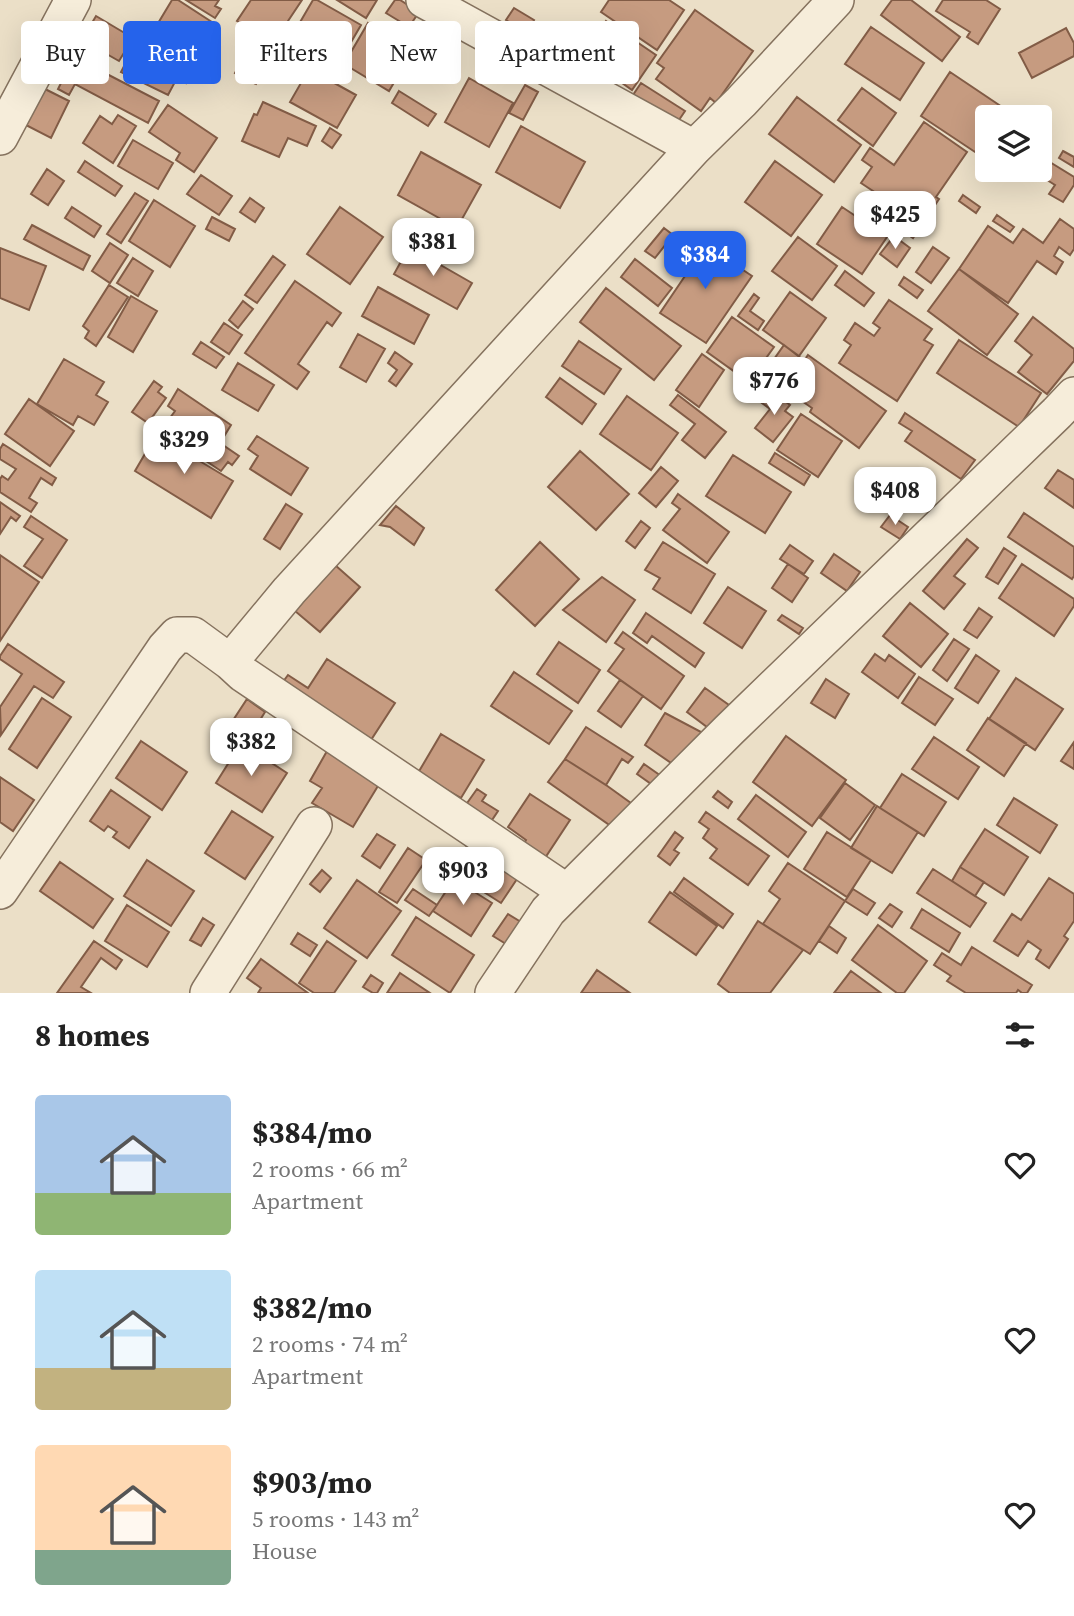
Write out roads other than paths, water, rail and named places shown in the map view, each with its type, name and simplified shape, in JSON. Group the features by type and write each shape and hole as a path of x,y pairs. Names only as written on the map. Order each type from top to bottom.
{"street":[{"path":"0,137 73,0"},
{"path":"424,0 694,148"},
{"path":"230,662 298,580 694,148 836,0"},
{"path":"493,993 548,911 729,730 1074,395"},
{"path":"0,891 165,648 177,635 193,635 255,682 567,892"},
{"path":"208,993 314,825"}]}
